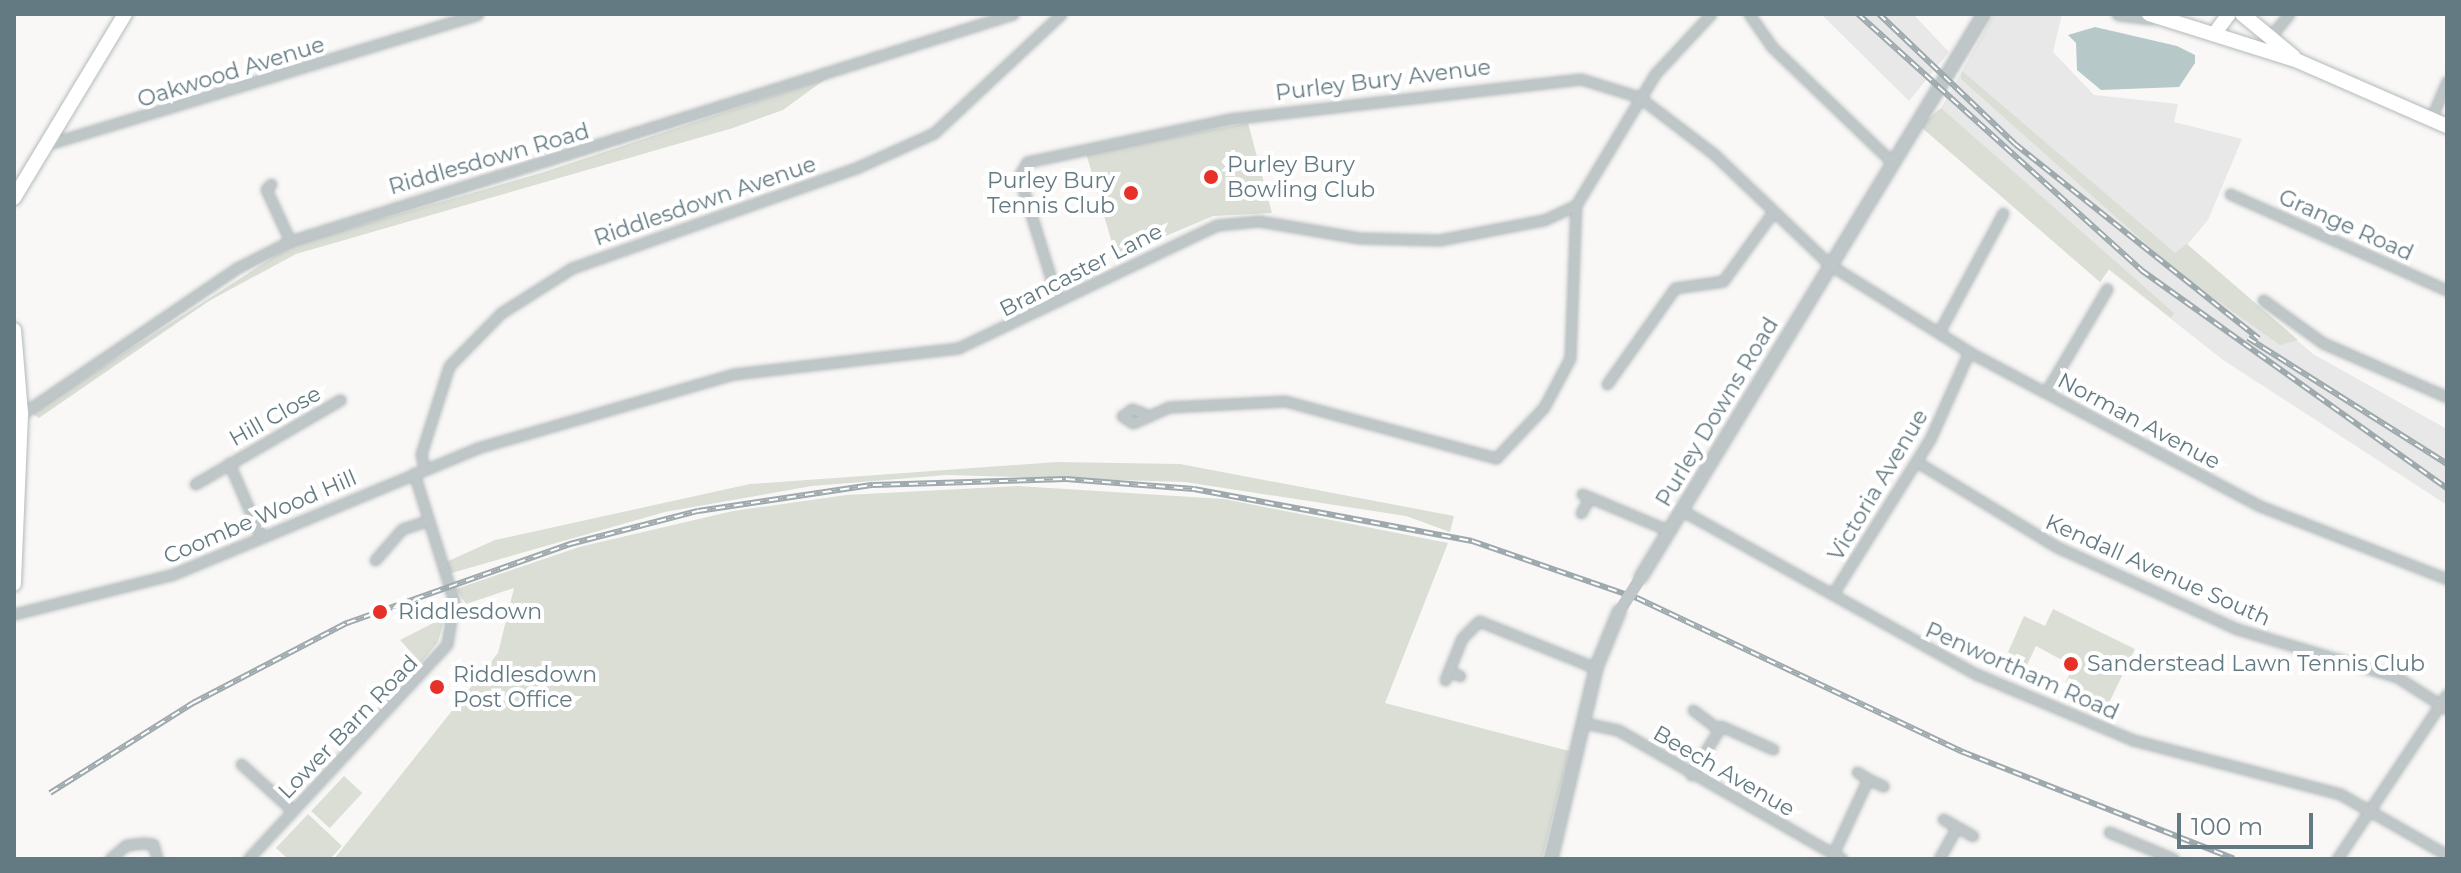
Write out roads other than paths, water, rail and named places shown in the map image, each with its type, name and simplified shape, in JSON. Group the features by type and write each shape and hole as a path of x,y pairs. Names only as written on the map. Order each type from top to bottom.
{"main road":[{"path":"14,198 40,145 125,14"},
{"path":"2215,33 2229,14"},
{"path":"2242,14 2298,61"},
{"path":"2151,16 2215,33 2298,61 2447,126"},
{"path":"14,330 18,416 14,584"}],"street":[{"name":"Oakwood Avenue","path":"40,145 478,14"},
{"name":"Riddlesdown Road","path":"18,416 290,241 1013,14"},
{"name":"Riddlesdown Avenue","path":"424,469 421,454 449,366 501,313 572,268 856,168 934,133 1061,14"},
{"path":"1143,413 1219,400 1296,402 1496,458 1544,407 1570,358 1576,205 1639,97 1684,36 1711,14"},
{"path":"1749,14 1771,46 1890,160"},
{"name":"Purley Downs Road","path":"1551,859 1596,668 1619,612 1830,265 1890,160 1984,14"},
{"path":"2119,14 2151,16"},
{"path":"2269,38 2289,14"},
{"name":"Purley Bury Avenue","path":"1058,301 1019,176 1027,162 1229,119 1512,82 1581,79 1639,97 1830,265"},
{"path":"2431,119 2447,81"},
{"path":"266,189 290,241"},
{"name":"Grange Road","path":"2230,194 2447,290"},
{"name":"Brancaster Lane","path":"424,469 762,368 958,348 1150,253 1234,222 1439,240 1497,234 1576,205"},
{"path":"1607,384 1675,288 1723,281 1773,212"},
{"path":"1939,332 2003,213"},
{"name":"Norman Avenue","path":"1830,265 1969,352 2260,506 2447,579"},
{"path":"2046,392 2107,289"},
{"path":"2263,300 2323,343 2447,397"},
{"name":"Victoria Avenue","path":"1834,592 1917,462 1969,352"},
{"name":"Hill Close","path":"195,484 340,400"},
{"name":"Kendall Avenue South","path":"1917,462 2057,547 2237,629 2397,677 2443,707"},
{"name":"Hill Close","path":"229,463 261,537"},
{"name":"Coombe Wood Hill","path":"14,614 171,575 424,469"},
{"name":"Lower Barn Road","path":"248,859 446,647 456,610 426,521 414,473"},
{"path":"1581,513 1586,496 1670,531"},
{"name":"Penwortham Road","path":"1681,510 1834,592 1930,653 2094,726 2208,763 2317,786 2370,808 2447,855"},
{"path":"375,560 402,529 426,521"},
{"path":"1460,676 1447,676 1469,626 1491,620 1596,668"},
{"path":"2337,859 2443,707 2447,694"},
{"path":"1693,710 1717,728 1733,727 1773,749"},
{"name":"Beech Avenue","path":"1585,723 1618,730 1691,775 1837,856"},
{"path":"1691,775 1717,728"},
{"path":"241,764 293,811"},
{"path":"1857,772 1883,786"},
{"path":"1837,856 1868,779"},
{"path":"1943,819 1973,836"},
{"path":"1939,859 1957,827"},
{"path":"2109,832 2174,859"},
{"path":"110,859 126,845 143,843 153,844 157,859"}],"railway":[{"path":"1858,14 2141,270 2447,488"},
{"path":"1879,14 2015,144 2259,339"},
{"path":"2248,338 2447,464"},
{"path":"50,793 193,703 347,623 570,544 698,511 873,485 1066,479 1194,489 1472,541 1637,598 1963,752 2234,859"}],"place":[{"name":"Purley Bury Bowling Club","path":"1211,177"},
{"name":"Purley Bury Tennis Club","path":"1131,193"},
{"name":"Riddlesdown","path":"380,612"},
{"name":"Sanderstead Lawn Tennis Club","path":"2071,664"},
{"name":"Riddlesdown Post Office","path":"437,687"}]}
